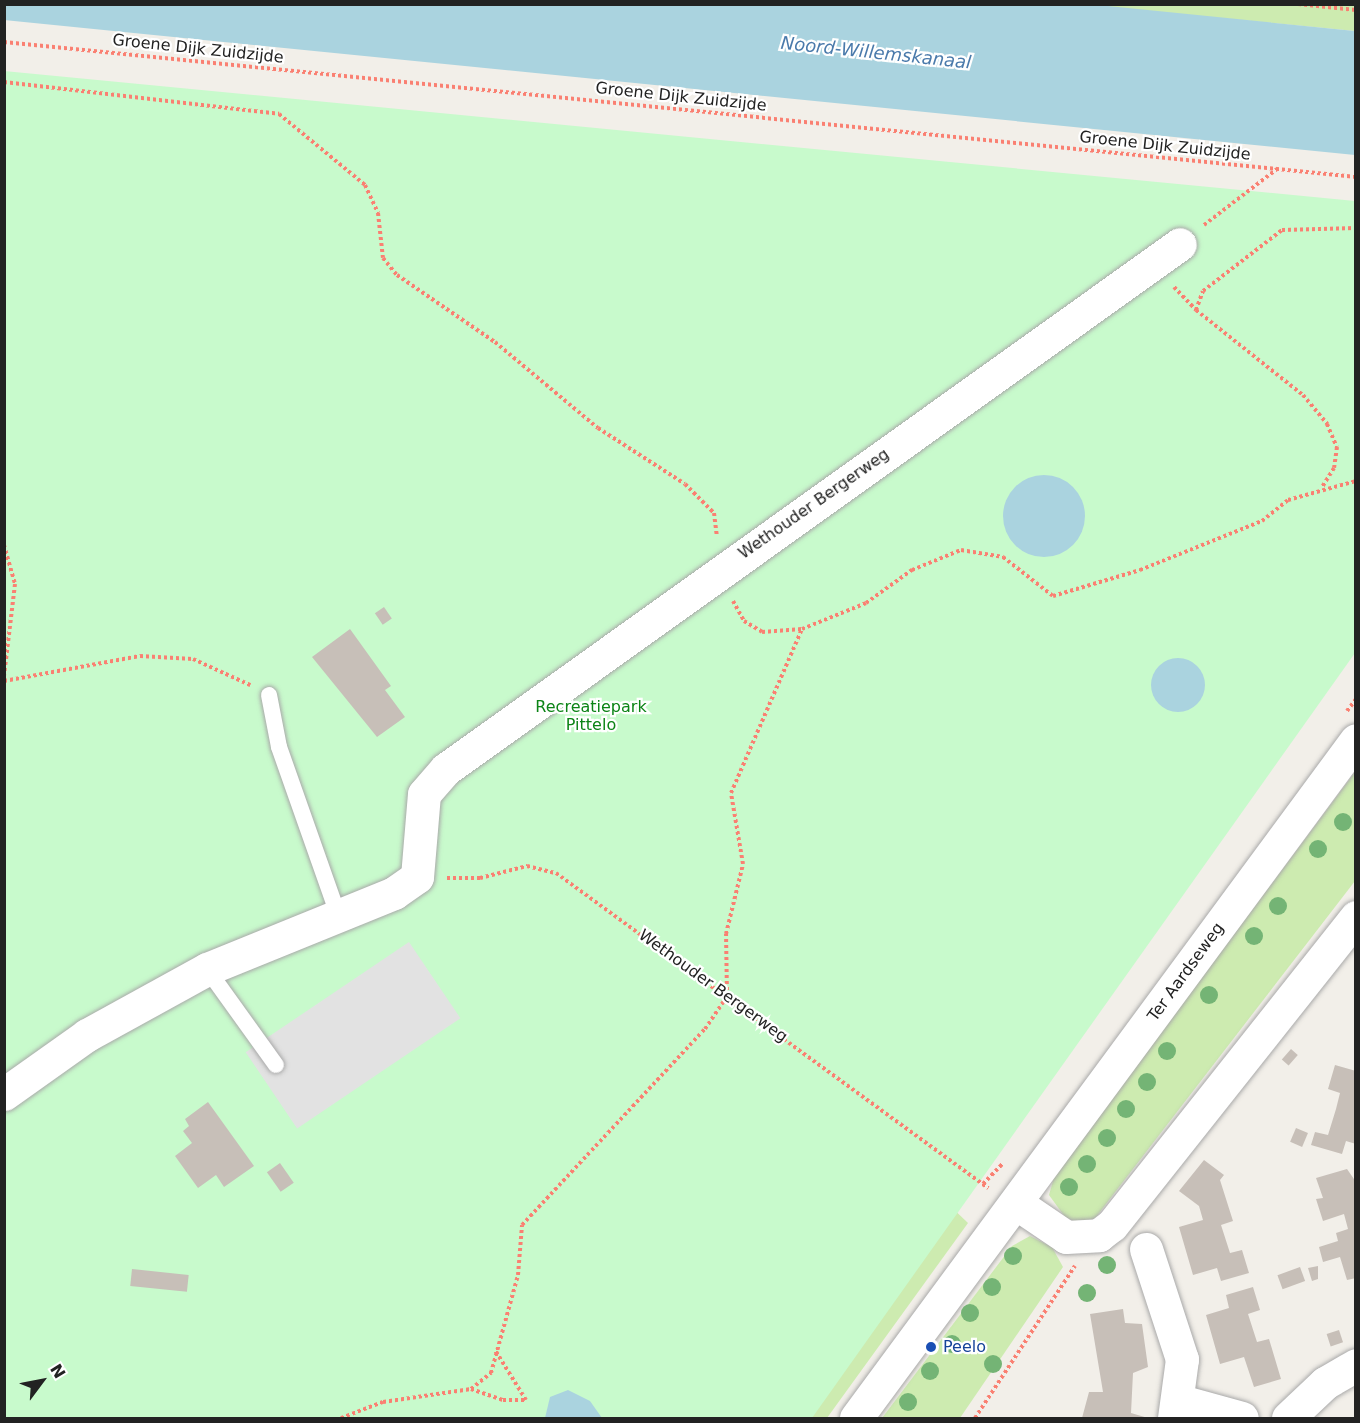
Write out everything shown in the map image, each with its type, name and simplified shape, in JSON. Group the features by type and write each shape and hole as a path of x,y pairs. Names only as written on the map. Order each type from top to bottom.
{"street":[{"name":"Wethouder Bergerweg","path":"417,877 424,794 446,769 1180,244"},
{"name":"Ter Aardseweg","path":"856,1419 1356,741"},
{"path":"4,1094 87,1035 207,969 339,917 417,877"},
{"path":"1016,1203 1066,1237 1082,1238 1112,1225 1356,917"},
{"path":"1146,1249 1182,1359 1177,1410 1242,1419"},
{"path":"1288,1419 1326,1383 1356,1365"}],"lane":[{"path":"269,695 279,747 339,917"},
{"path":"207,969 276,1065"}],"path":[{"path":"1298,4 1356,10"},
{"name":"Groene Dijk Zuidzijde","path":"4,42 1356,177"},
{"path":"4,82 155,95 279,114 365,184 378,213 383,258 397,275 495,342 598,428 685,484 714,513 722,570 744,621 762,632 802,629 866,603 912,570 961,550 1003,557 1053,596 1095,587 1262,521 1288,500 1322,487 1356,481"},
{"path":"1180,244 1277,169"},
{"path":"1196,310 1203,291 1282,230 1356,228"},
{"path":"1153,262 1196,310 1303,395 1327,424 1337,447 1334,468 1322,487"},
{"path":"4,545 15,584 4,676"},
{"path":"471,1389 491,1372 495,1350 519,1275 522,1225 705,1029 727,996 726,934 743,864 731,793 802,629"},
{"path":"4,681 140,656 193,659 269,695"},
{"name":"Wethouder Bergerweg","path":"417,877 480,878 527,866 556,873 983,1184"},
{"path":"975,1419 1075,1267 1082,1238"},
{"path":"341,1419 383,1402 471,1389 503,1400 526,1400 495,1350"}],"green space":[{"path":"1088,5 1355,5 1355,31"},
{"name":"Recreatiepark Pittelo","path":"4,71 1355,201 1355,653 812,1418 5,1418"},
{"path":"1355,772 1355,881 1096,1217 1082,1225 1065,1217 1049,1195 1055,1174"},
{"path":"945,1201 968,1223 827,1418 804,1418"},
{"path":"1030,1236 1052,1247 1063,1267 960,1418 882,1418 1012,1246"}],"shaded area":[{"path":"409,942 460,1018 297,1128 246,1052"}],"water":[{"name":"Noord-Willemskanaal","path":"5,4 1088,4 1355,31 1355,155 4,20"},
{"path":"1044,475 1060,478 1073,487 1082,500 1085,516 1082,532 1073,545 1060,554 1044,557 1028,554 1015,545 1006,532 1003,516 1006,500 1015,487 1028,478"},
{"path":"1178,658 1197,666 1205,685 1197,704 1178,712 1159,704 1151,685 1159,666"},
{"path":"568,1390 590,1401 602,1418 545,1418 550,1397"}],"building":[{"path":"384,607 392,619 383,625 375,613"},
{"path":"350,629 391,686 385,690 405,717 377,737 312,657"},
{"path":"1291,1049 1298,1055 1289,1065 1282,1060"},
{"path":"1335,1065 1356,1071 1356,1144 1346,1141 1342,1154 1311,1145 1315,1132 1328,1135 1336,1109 1340,1093 1328,1089"},
{"path":"208,1102 254,1166 224,1187 216,1175 198,1188 175,1156 192,1143 183,1131 189,1126 185,1119"},
{"path":"1296,1128 1308,1133 1302,1147 1290,1142"},
{"path":"1204,1160 1224,1175 1220,1180 1233,1221 1221,1225 1230,1253 1242,1250 1249,1273 1221,1281 1217,1268 1193,1275 1179,1227 1203,1220 1199,1206 1179,1191"},
{"path":"280,1163 294,1183 281,1192 267,1172"},
{"path":"1347,1169 1356,1182 1356,1278 1347,1280 1340,1257 1323,1262 1319,1247 1338,1241 1336,1233 1348,1229 1344,1214 1323,1221 1316,1199 1323,1198 1316,1178"},
{"path":"1318,1266 1318,1279 1312,1281 1308,1268"},
{"path":"1300,1267 1305,1281 1283,1289 1277,1275"},
{"path":"132,1269 189,1275 187,1292 130,1286"},
{"path":"1253,1287 1260,1310 1248,1314 1257,1342 1269,1339 1281,1379 1254,1387 1244,1357 1220,1364 1206,1315 1229,1308 1226,1295"},
{"path":"1123,1309 1125,1323 1142,1324 1148,1367 1133,1373 1131,1413 1148,1418 1082,1418 1089,1392 1103,1392 1090,1314"},
{"path":"1339,1330 1343,1342 1331,1346 1327,1334"}],"place":[{"name":"Peelo","path":"931,1347"}]}
